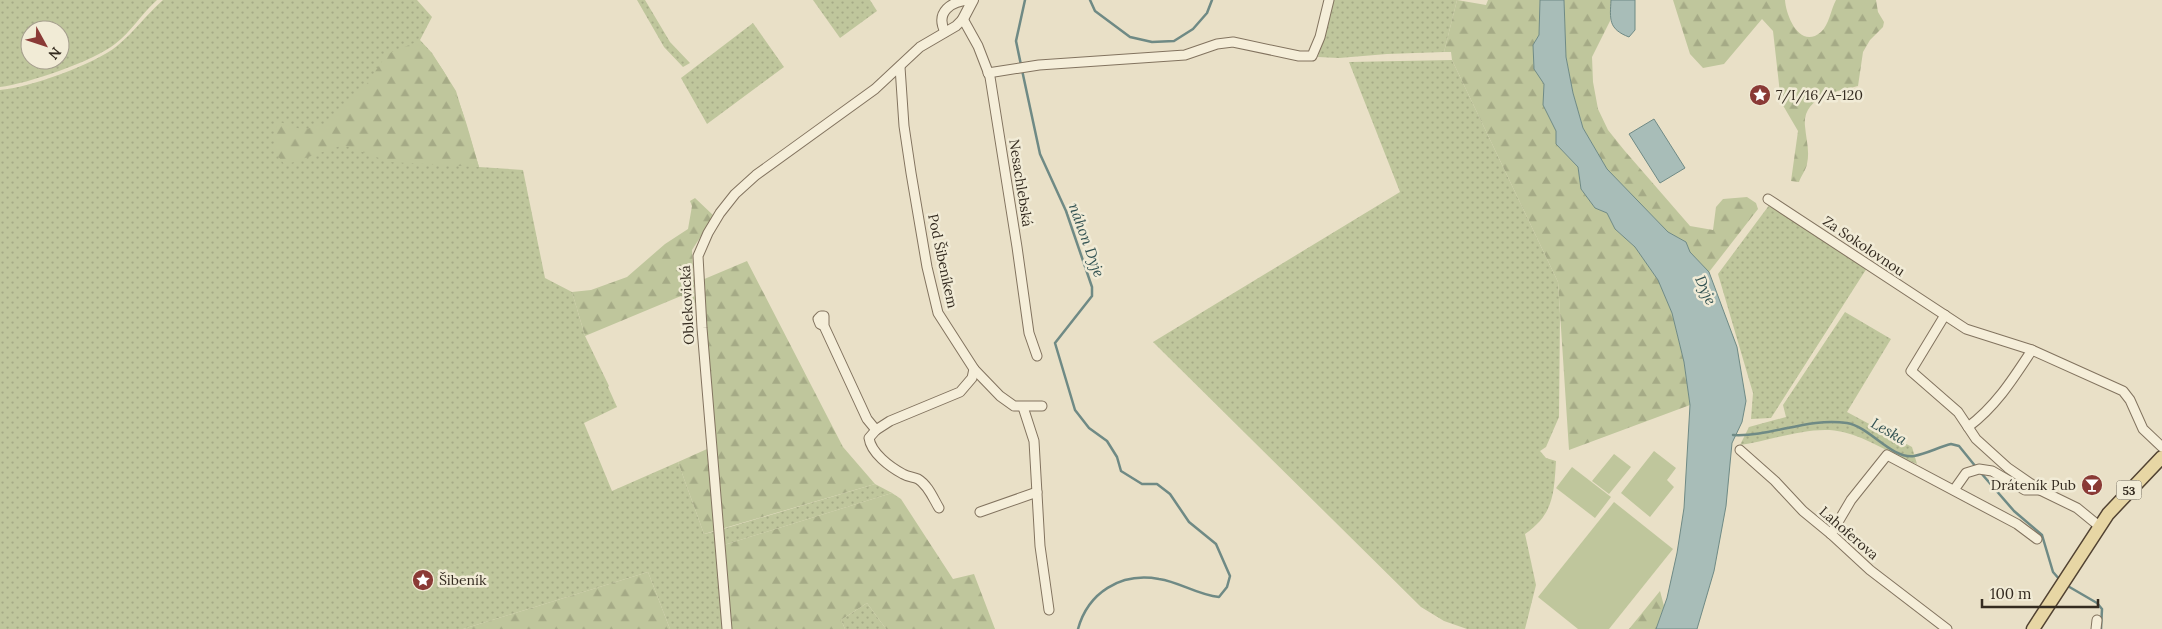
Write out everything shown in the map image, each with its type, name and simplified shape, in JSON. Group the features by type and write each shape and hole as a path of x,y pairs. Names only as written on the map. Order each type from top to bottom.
{"main road":[{"name":"53","path":"2033,629 2099,526 2125,494 2162,457"}],"street":[{"name":"Oblekovická","path":"728,629 702,328 698,256 708,233 720,213 735,194 756,175 874,89 920,47 956,26 963,19 971,0"},
{"name":"Oblekovická","path":"945,32 941,24 941,17 945,10 954,3 971,0"},
{"path":"988,73 1028,67 1185,55 1225,42 1299,56 1312,56 1320,37 1329,0"},
{"name":"Nesachlebská","path":"963,19 978,46 988,73 995,104 1029,333 1037,356"},
{"name":"Pod Šibeníkem","path":"900,67 907,145 921,232 938,313 974,369 1000,396 1014,406 1042,406"},
{"name":"Za Sokolovnou","path":"1768,199 1966,329 2001,338 2032,350 2123,391 2130,400 2143,429 2162,447"},
{"path":"1945,315 1911,371 1958,412 1977,440 2005,466 2040,490 2074,506 2099,526"},
{"path":"824,326 867,419 876,430"},
{"path":"1968,427 1987,412 2002,396 2032,350"},
{"path":"939,508 928,488 919,480 903,474 881,458 870,446 869,438 876,430 890,421 960,392 972,378 974,369"},
{"path":"1023,407 1034,441 1040,546 1049,610"},
{"name":"Lahoferova","path":"1740,450 1775,481 1803,512 1831,534 1870,570 1947,629"},
{"path":"1831,534 1852,500 1887,455 2017,524 2037,539"},
{"path":"1954,490 1964,475 1976,469 1992,471 2026,490 2040,490"},
{"path":"980,512 1037,492"}],"green space":[{"path":"0,0 157,0 115,44 105,51 70,67 70,20 20,20 20,70 62,70 0,87"},
{"path":"163,0 417,0 432,17 420,40 432,53 456,91 479,167 523,170 545,278 572,292 585,336 617,407 584,423 612,491 678,462 704,534 717,531 724,629 670,629 648,572 463,629 0,629 0,90 44,80 107,53 123,41"},
{"path":"637,0 645,0 670,42 690,63 683,67 664,47"},
{"path":"813,0 870,0 877,11 840,38"},
{"path":"1332,0 1457,0 1444,52 1339,58 1318,57"},
{"path":"1457,0 1486,5 1488,0 1540,0 1539,35 1533,45 1534,69 1544,84 1543,105 1556,131 1556,144 1578,167 1581,189 1595,208 1607,213 1615,229 1635,247 1658,280 1672,313 1684,362 1690,405 1569,450 1558,282 1452,60 1451,52 1444,52"},
{"path":"1564,0 1611,0 1610,21 1592,57 1593,82 1598,109 1608,130 1690,226 1713,230 1716,207 1723,199 1747,197 1756,203 1758,209 1709,272 1690,252 1686,242 1668,232 1607,169 1583,128 1573,93 1566,57"},
{"path":"1673,0 1785,0 1788,14 1795,29 1807,37 1813,36 1824,29 1836,0 1876,0 1878,12 1884,22 1883,27 1870,40 1863,52 1858,86 1822,97 1809,108 1805,126 1808,159 1799,182 1791,181 1798,131 1781,102 1773,31 1762,19 1724,64 1703,68 1690,54"},
{"path":"753,23 784,67 707,124 681,78"},
{"path":"419,41 432,55 451,84 464,116 479,167 390,162 343,145 285,165 273,150 277,121 303,130 327,123 364,88 387,54"},
{"path":"1452,60 1558,282 1560,314 1559,417 1546,447 1540,451 1546,458 1556,461 1554,483 1551,502 1547,511 1542,519 1525,534 1536,585 1525,629 1467,629 1444,621 1421,607 1153,342 1400,192 1349,62"},
{"path":"695,198 714,216 692,250 695,303 681,296 585,336 572,292 591,290 627,277 665,244 688,229 692,206 690,201"},
{"path":"1770,204 1867,268 1771,418 1751,419 1753,393 1718,274"},
{"path":"747,261 843,447 875,484 704,534 678,462 716,445 702,280"},
{"path":"1845,312 1891,339 1847,412 1912,447 1917,464 1862,438 1831,430 1792,434 1740,445 1749,427 1786,417 1783,405"},
{"path":"1654,451 1676,468 1667,480 1674,487 1650,517 1621,493"},
{"path":"1614,454 1631,467 1609,494 1592,481"},
{"path":"1572,467 1611,497 1595,518 1556,488"},
{"path":"875,484 892,493 724,545 723,529"},
{"path":"892,493 901,499 953,579 974,574 995,629 886,629 867,603 841,620 845,629 731,629 724,545"},
{"path":"1614,502 1673,549 1609,629 1578,629 1538,597"},
{"path":"648,572 670,629 463,629"},
{"path":"1660,591 1664,606 1656,629 1629,629"},
{"path":"867,603 886,629 845,629 841,620"}],"water":[{"name":"Dyje","path":"1540,0 1564,0 1566,57 1573,93 1583,128 1607,169 1668,232 1686,242 1690,252 1709,272 1737,347 1746,401 1742,422 1732,443 1726,506 1714,571 1697,629 1656,629 1667,598 1684,508 1690,405 1684,362 1672,313 1658,280 1635,247 1615,229 1607,213 1595,208 1581,189 1578,167 1556,144 1556,131 1543,105 1544,84 1534,69 1533,45 1539,35"},
{"path":"1611,0 1635,0 1635,30 1629,37 1617,31 1612,23 1610,13"},
{"path":"1654,119 1685,168 1660,183 1629,134"}],"waterway":[{"name":"náhon Dyje","path":"1021,65 1016,41 1025,0"},
{"name":"náhon Dyje","path":"1090,0 1095,11 1130,37 1152,42 1174,41 1193,29 1207,13 1212,0"},
{"name":"náhon Dyje","path":"1022,70 1040,154 1066,211 1092,287 1092,296 1055,343 1075,410 1089,428 1107,441 1117,457 1121,471 1142,484 1157,484 1170,494 1189,522 1216,544 1230,576 1227,587 1219,597 1203,594 1159,579 1131,579 1119,582 1108,588 1089,605 1078,629"},
{"name":"Leska","path":"1733,435 1747,435 1818,423 1847,423 1864,430 1889,448 1905,456 1919,455 1951,444 1959,446 1976,467"},
{"name":"Leska","path":"1981,473 2014,511 2042,535 2053,572 2060,580"},
{"name":"Leska","path":"2066,585 2097,603 2102,609 2101,629"}],"place":[{"name":"7/I/16/A-120","path":"1760,95"},
{"name":"Dráteník Pub","path":"2092,485"},
{"name":"Šibeník","path":"423,580"}]}
